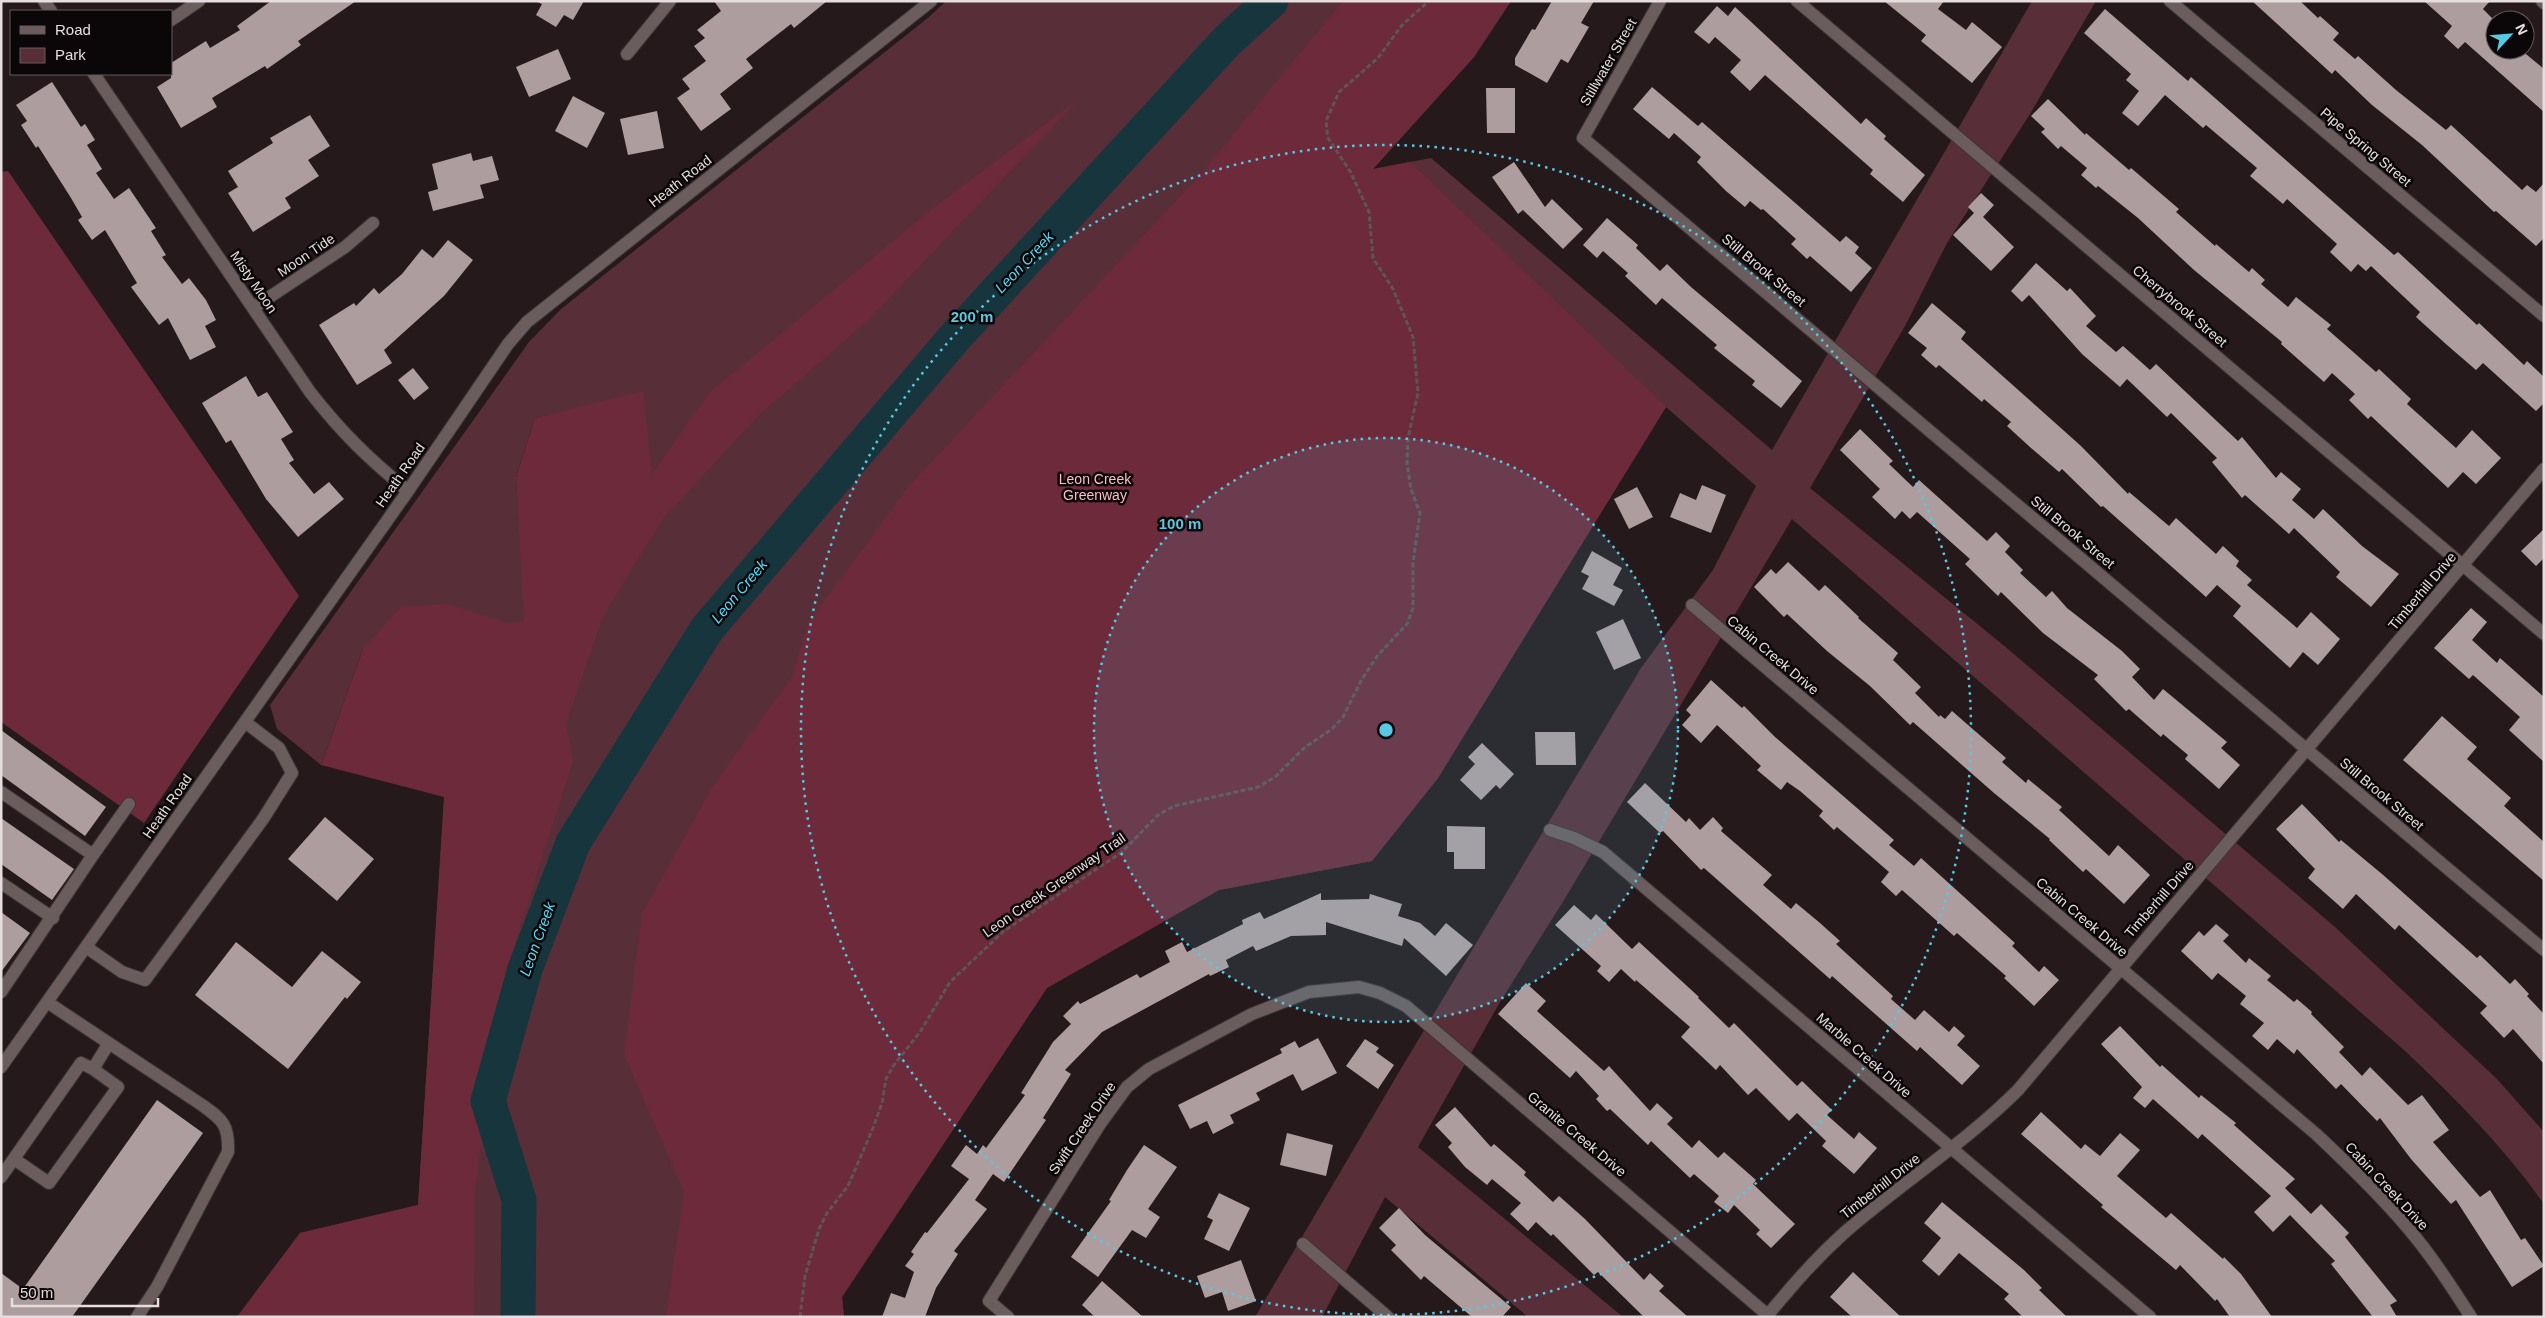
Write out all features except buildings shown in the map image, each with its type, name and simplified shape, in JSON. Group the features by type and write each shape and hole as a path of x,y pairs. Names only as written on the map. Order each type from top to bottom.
{"street":[{"path":"172,19 199,1"},
{"path":"627,54 670,1"},
{"name":"Heath Road","path":"1,1067 408,490 508,344 527,322 932,1"},
{"name":"Stillwater Street","path":"1582,138 1660,1"},
{"name":"Cherrybrook Street","path":"1797,1 2544,634"},
{"name":"Pipe Spring Street","path":"2170,1 2544,316"},
{"name":"Misty Moon","path":"95,75 334,423 362,452 408,490"},
{"name":"Still Brook Street","path":"1582,138 2544,950"},
{"name":"Moon Tide","path":"254,308 345,247 373,223"},
{"name":"Timberhill Drive","path":"1768,1316 1797,1278 1845,1232 1986,1122 2018,1090 2061,1041 2119,968 2544,469"},
{"name":"Cabin Creek Drive","path":"1692,605 2316,1134 2358,1174 2420,1242 2471,1317"},
{"path":"86,947 122,972 145,980 263,819 292,772 279,748 244,722"},
{"path":"1,792 93,854"},
{"path":"2,991 53,918 93,854 129,804"},
{"name":"Marble Creek Drive","path":"1550,830 1574,838 1603,852 1950,1149 2150,1317"},
{"path":"1,883 53,918"},
{"name":"Swift Creek Drive","path":"1008,1317 990,1301 1095,1133 1127,1087 1149,1069 1171,1056 1252,1014 1308,992 1359,987"},
{"name":"Granite Creek Drive","path":"1359,987 1380,993 1406,1006 1768,1316"},
{"path":"47,1002 222,1119 229,1134 228,1152 157,1287 136,1317"},
{"path":"93,1069 109,1043"},
{"path":"1,1176 81,1062 118,1087 49,1183 14,1159"},
{"path":"1303,1244 1388,1317"}],"path":[{"name":"Leon Creek Greenway Trail","path":"800,1317 805,1276 819,1229 827,1213 848,1186 874,1128 882,1103 886,1079 894,1064 920,1032 950,982 1004,931 1122,852 1158,815 1174,806 1258,787 1275,777 1304,748 1332,729 1343,717 1362,679 1378,655 1407,624 1413,608 1413,563 1420,513 1411,489 1407,463 1408,438 1418,393 1414,337 1393,289 1372,258 1369,212 1350,171 1328,138 1326,121 1339,92 1378,58 1402,25 1429,1"}],"green space":[{"name":"Leon Creek Greenway","path":"946,1 1511,1 1474,57 1373,169 1431,158 1772,450 2032,1 2096,1 2030,114 1947,243 1905,326 1810,488 2002,644 2335,927 2497,1079 2544,1132 2544,1204 2529,1183 2478,1123 2404,1050 1792,519 1564,900 1500,1002 1418,1147 1623,1317 1528,1317 1385,1197 1322,1317 1255,1317 1641,668 1713,570 1756,486 1666,407 1438,778 1372,861 1219,890 1047,988 842,1297 844,1317 237,1317 300,1233 418,1205 451,692 363,649 321,765 277,729 270,705 529,342 561,309 929,17","holes":["603,402 521,558 516,477 535,418"]},
{"path":"1343,1 1511,1 1474,57 1373,169 1410,162 1666,407 1438,778 1372,861 1219,890 1047,988 842,1297 844,1317 666,1317 684,1192 624,1054 642,914 712,787 792,677 808,623 909,486 1201,174"},
{"path":"1080,98 868,320 759,415 664,517 603,616 566,723 573,761 512,953 496,1035 475,1189 474,1317 237,1317 300,1233 418,1205 444,797 321,765 363,649 401,607 448,604 508,623 524,622 516,477 535,418 643,391 652,474 708,394 932,209"},
{"path":"8,171 299,596 144,823 1,722 1,172"}],"waterway":[{"name":"Leon Creek","path":"518,1317 519,1200 488,1101 525,969 573,843 707,629 956,336 1227,41 1271,1"}]}
